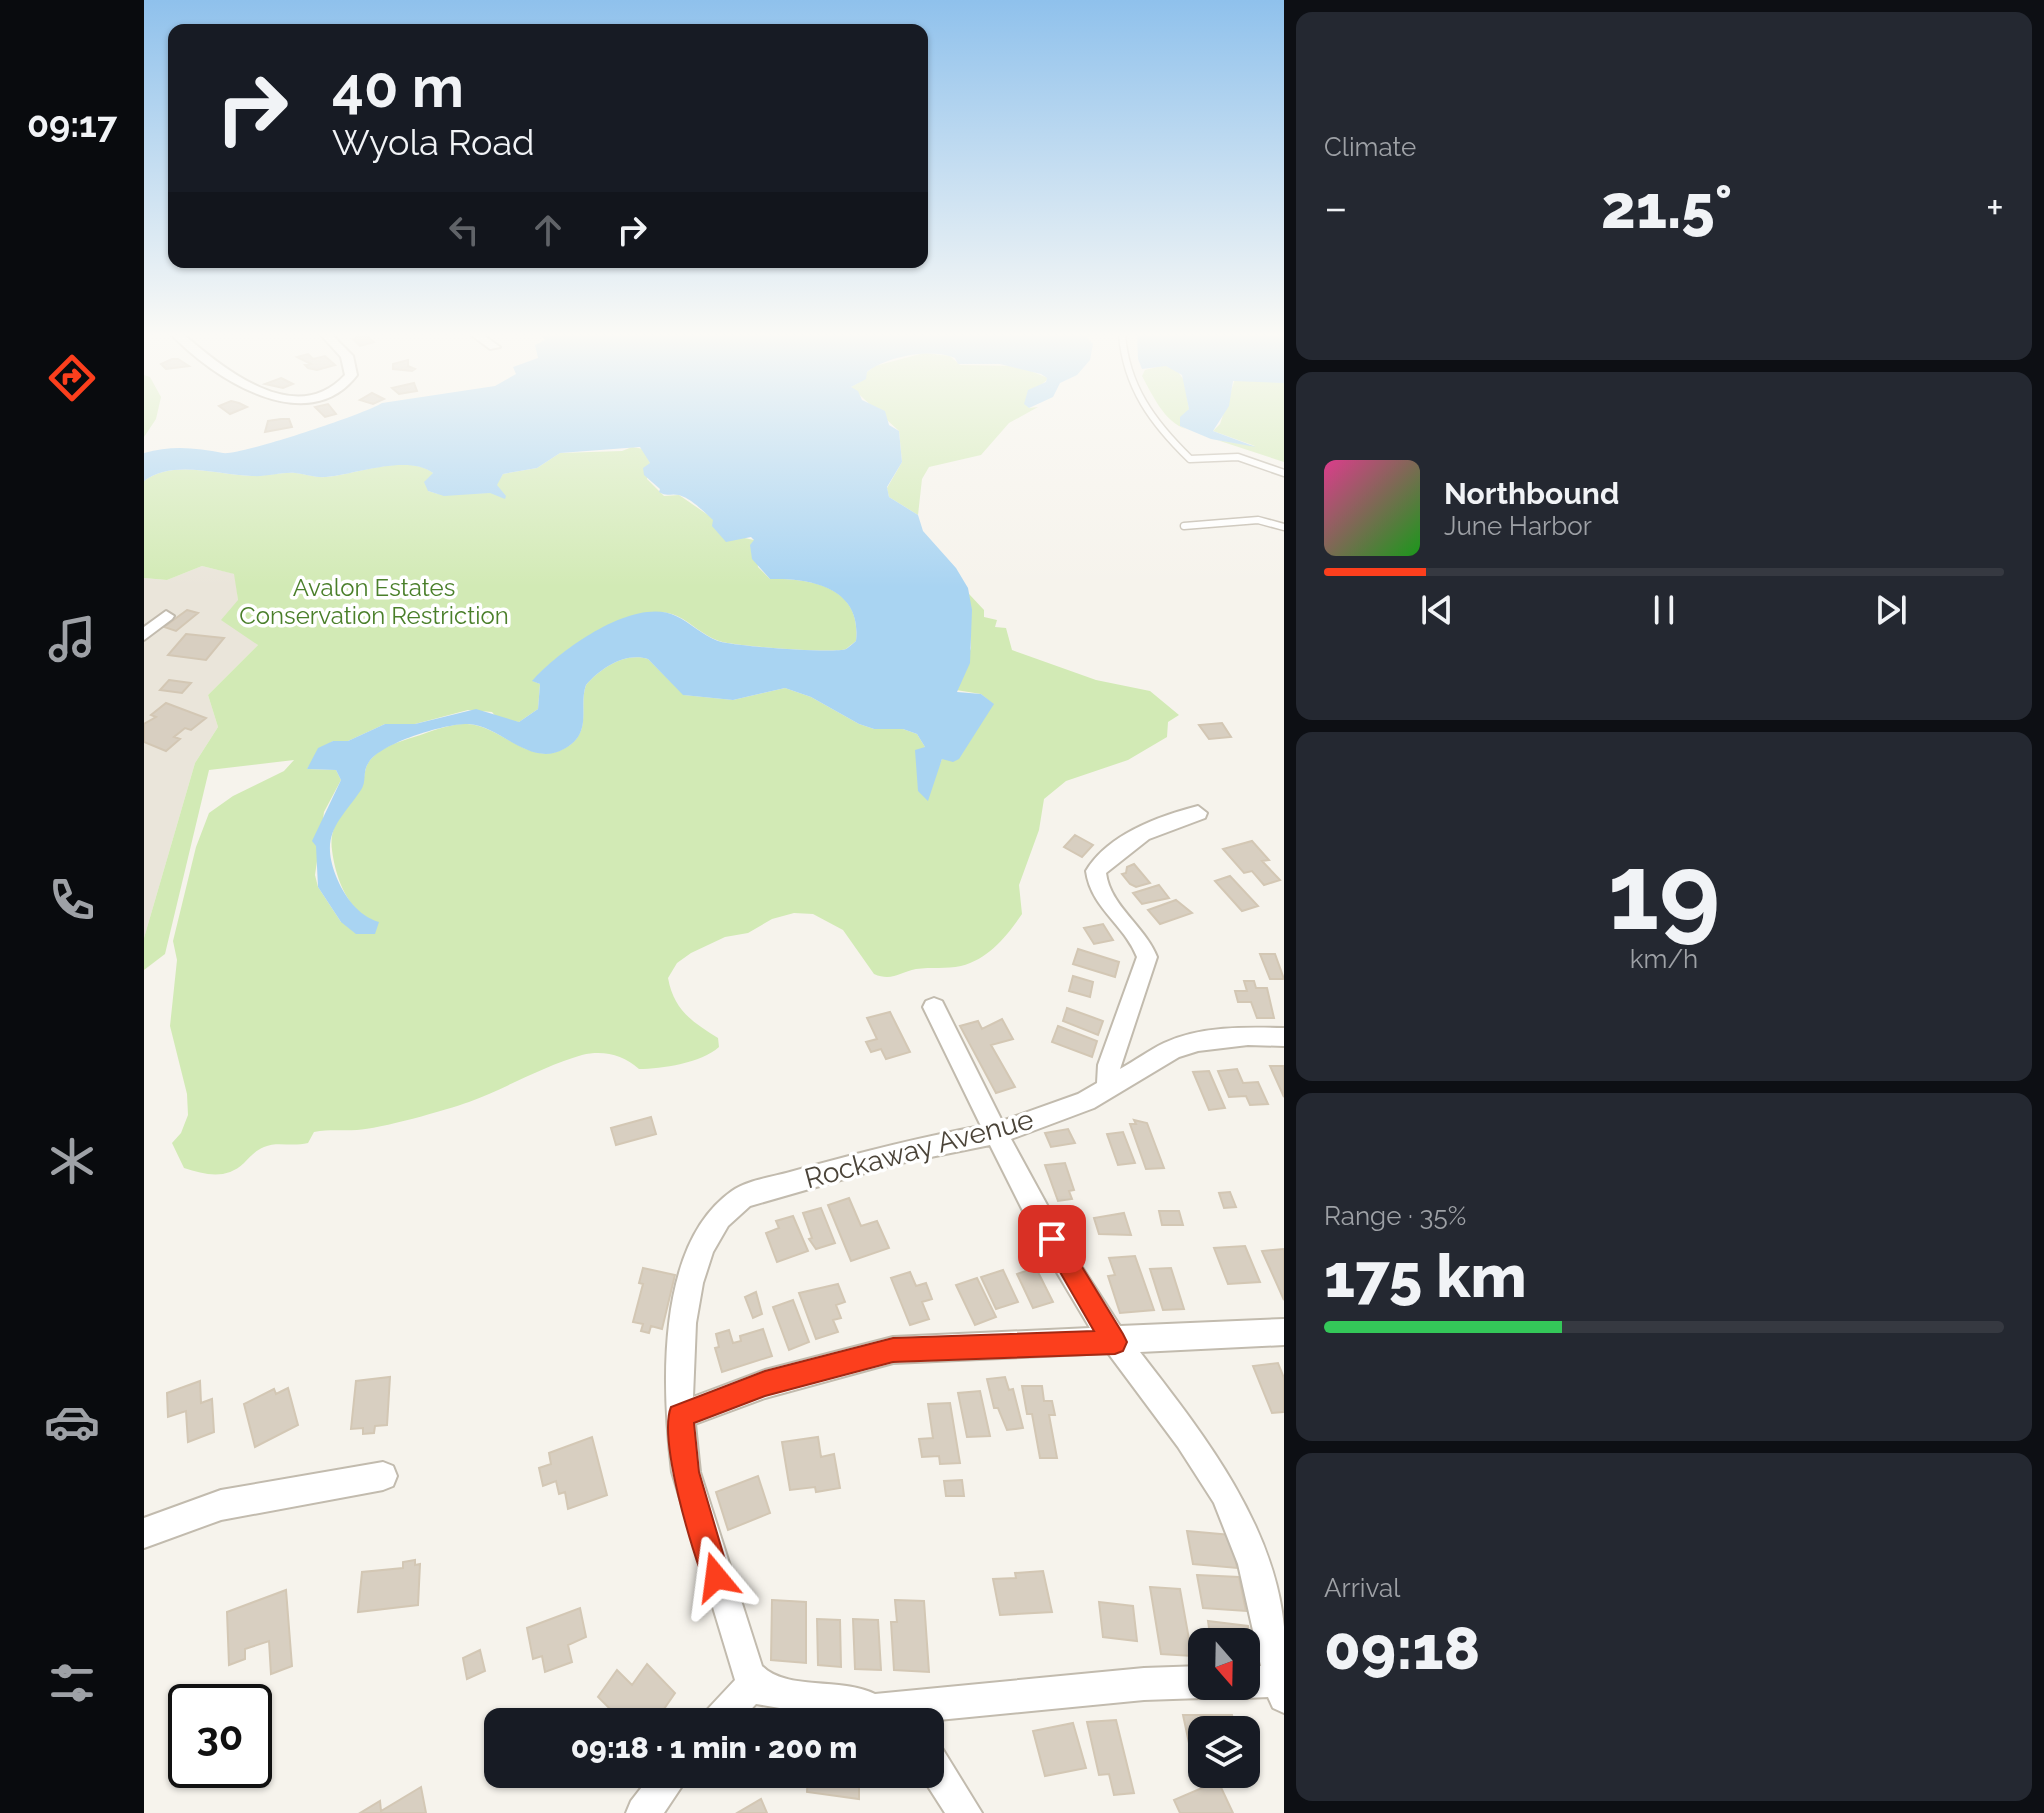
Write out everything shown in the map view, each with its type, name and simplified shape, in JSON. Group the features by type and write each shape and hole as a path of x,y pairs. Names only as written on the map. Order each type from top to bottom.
{"street":[{"path":"144,635 166,616"},
{"path":"1108,1087 1109,1065 1147,957 1138,938 1100,894 1096,871 1113,853 1142,834 1198,813"},
{"path":"934,1007 1065,1266 1115,1342 1220,1486 1239,1523 1282,1689 1260,1685"},
{"name":"Rockaway Avenue","path":"680,1416 680,1356 693,1278 713,1225 731,1204 791,1182 896,1153 998,1133 1086,1101 1172,1050 1198,1042 1248,1036 1284,1037"},
{"path":"862,1708 838,1700 765,1692 753,1684 686,1472 680,1416 765,1384 893,1350 1284,1332"},
{"path":"144,1533 221,1505 383,1476"},
{"path":"944,1709 1144,1684 1188,1682"},
{"path":"730,1708 753,1684"},
{"path":"944,1781 965,1813"},
{"path":"643,1813 662,1788"}],"lane":[{"path":"1156,419 1190,459 1240,454 1284,473"},
{"path":"1184,526 1258,520 1284,527"}],"shaded area":[{"path":"202,566 235,574 238,600 258,645 208,695 218,727 195,763 144,938 144,578 167,580"}],"green space":[{"path":"144,419 156,419 156,419 144,437"},
{"path":"885,419 1017,419 1009,423 981,455 929,467 922,479 918,515 889,497 887,488 902,462 899,431"},
{"path":"1170,419 1184,419 1180,426"},
{"path":"1222,419 1284,419 1284,462 1217,440 1255,446 1213,431"},
{"name":"Avalon Estates Conservation Restriction","path":"632,447 644,449 650,463 647,479 664,496 679,495 740,537 754,540 758,567 770,579 818,584 843,598 856,623 856,641 846,649 838,650 743,645 719,641 677,616 660,612 641,614 599,630 545,669 533,681 540,684 538,709 519,722 498,719 492,712 468,710 415,724 385,724 348,741 333,741 322,748 307,769 336,770 341,780 324,812 315,875 318,887 341,922 366,918 352,905 339,879 332,850 333,831 361,786 367,766 375,755 397,743 460,724 479,726 539,753 563,749 573,743 582,728 586,685 606,667 622,660 648,659 684,695 733,700 785,688 811,697 859,724 874,729 903,729 917,734 925,747 918,791 931,786 942,759 993,704 981,694 956,690 971,648 969,594 984,610 984,617 997,620 995,627 1006,628 1012,650 1096,680 1150,691 1179,715 1168,722 1167,737 1128,760 1066,781 1044,799 1039,830 1019,885 1022,914 996,946 971,963 916,969 891,977 880,976 874,974 843,930 813,914 794,913 772,919 748,933 725,937 677,963 668,978 679,1007 718,1038 719,1047 702,1057 670,1066 639,1069 613,1055 582,1055 445,1110 367,1129 314,1132 308,1143 269,1145 223,1174 184,1168 172,1143 181,1133 188,1115 187,1094 170,1026 177,960 173,941 196,847 209,813 233,796 284,771 294,760 209,770 165,954 144,970 144,938 195,763 218,727 208,695 258,645 221,620 238,600 234,574 202,566 167,580 144,578 144,481 156,474 182,469 252,476 296,473 322,477 382,466 410,465 433,473 428,491 438,494 490,493 503,474 537,468 560,453 622,451"}],"water":[{"path":"344,419 887,419 889,425 899,431 902,462 887,487 889,497 918,515 923,531 956,568 968,588 972,610 970,663 957,692 981,694 994,704 959,759 953,762 942,759 928,801 918,791 915,750 925,747 917,734 903,729 874,729 859,724 811,697 785,688 733,700 683,695 648,659 622,660 606,667 586,685 582,728 573,743 564,749 551,753 527,750 493,731 469,724 445,727 400,741 369,762 363,787 335,828 330,849 331,861 343,891 358,910 379,922 375,934 356,934 341,922 318,887 316,846 312,841 341,780 336,770 307,769 318,748 333,741 348,741 385,724 415,724 476,709 519,722 538,709 540,684 532,681 544,669 598,629 640,613 659,612 676,616 718,641 804,650 846,649 856,641 856,623 843,598 832,590 803,581 770,579 752,559 750,545 754,540 751,537 726,542 712,526 713,520 693,502 679,495 659,492 660,489 644,475 643,468 650,463 640,447 560,453 537,468 503,474 497,485 505,499 490,493 444,496 428,491 424,482 433,473 410,465 322,477 290,473 252,476 182,469 156,474 144,481 144,453 174,448 234,452"},
{"path":"1180,419 1221,419 1213,431 1256,447 1211,439 1180,426"}],"building":[{"path":"289,419 292,427 265,432 268,421"},
{"path":"187,610 198,613 176,631 164,627"},
{"path":"186,634 224,638 206,660 168,655"},
{"path":"169,680 191,683 182,693 160,690"},
{"path":"166,703 206,718 191,730 185,728 174,737 180,739 166,751 144,742 144,724 156,717 151,715"},
{"path":"1222,723 1231,737 1209,739 1199,725"},
{"path":"1075,835 1093,845 1082,857 1064,847"},
{"path":"1252,841 1269,860 1262,861 1280,880 1264,885 1252,871 1244,873 1223,849"},
{"path":"1134,864 1150,883 1136,887 1130,884 1122,874"},
{"path":"1230,876 1258,906 1242,911 1215,881"},
{"path":"1159,885 1169,898 1142,904 1133,893"},
{"path":"1176,900 1192,913 1160,924 1148,910"},
{"path":"1103,924 1113,940 1094,944 1084,928"},
{"path":"1078,949 1119,962 1115,977 1073,964"},
{"path":"1260,954 1275,954 1284,979 1270,979"},
{"path":"1073,976 1093,982 1090,997 1069,991"},
{"path":"1244,981 1254,981 1256,988 1267,988 1274,1018 1257,1018 1251,1002 1238,1002 1235,991 1247,991"},
{"path":"1067,1008 1103,1021 1098,1035 1063,1021"},
{"path":"890,1012 910,1052 886,1059 881,1049 871,1052 866,1042 877,1039 867,1018"},
{"path":"1002,1019 1013,1039 991,1045 1015,1087 996,1093 960,1026 978,1021 982,1029"},
{"path":"1058,1026 1097,1041 1092,1057 1052,1042"},
{"path":"1270,1066 1284,1066 1284,1097"},
{"path":"1237,1069 1243,1083 1258,1082 1268,1104 1250,1105 1246,1096 1229,1097 1218,1071"},
{"path":"1209,1071 1225,1108 1209,1110 1193,1072"},
{"path":"651,1117 656,1134 616,1145 611,1128"},
{"path":"1134,1120 1147,1123 1164,1168 1146,1169 1130,1124 1136,1124"},
{"path":"1068,1129 1075,1143 1051,1147 1045,1133"},
{"path":"1123,1132 1135,1163 1118,1165 1107,1134"},
{"path":"1065,1163 1074,1190 1069,1191 1072,1199 1058,1201 1045,1165"},
{"path":"1230,1192 1236,1207 1224,1208 1219,1193"},
{"path":"849,1198 861,1226 877,1221 889,1248 851,1261 828,1205"},
{"path":"821,1208 835,1243 816,1249 809,1239 812,1238 803,1213"},
{"path":"1159,1211 1179,1211 1183,1225 1162,1225"},
{"path":"1124,1213 1131,1235 1099,1234 1094,1218"},
{"path":"793,1216 808,1251 777,1262 766,1233 779,1228 776,1221"},
{"path":"1245,1246 1260,1282 1228,1284 1214,1248"},
{"path":"1284,1249 1284,1300 1262,1251"},
{"path":"1030,1256 1053,1302 1033,1308 1017,1274 1026,1271 1020,1259"},
{"path":"1135,1256 1154,1310 1120,1313 1108,1276 1115,1275 1109,1258"},
{"path":"643,1268 675,1275 662,1329 651,1326 649,1333 641,1331 643,1324 633,1322 643,1284 639,1283"},
{"path":"1171,1268 1184,1309 1163,1310 1150,1269"},
{"path":"1003,1270 1018,1302 996,1309 981,1277"},
{"path":"910,1272 916,1286 926,1283 932,1299 922,1302 929,1319 910,1325 891,1278"},
{"path":"977,1278 996,1317 975,1325 956,1285"},
{"path":"838,1284 845,1302 836,1305 841,1318 833,1320 838,1332 816,1339 799,1293"},
{"path":"756,1292 762,1314 753,1318 745,1297"},
{"path":"793,1300 809,1342 789,1350 773,1307"},
{"path":"763,1329 772,1356 722,1372 715,1348 719,1347 716,1334 729,1330 733,1343 741,1341 740,1336"},
{"path":"1278,1363 1284,1378 1284,1412 1272,1413 1253,1366"},
{"path":"390,1377 387,1425 375,1426 374,1433 363,1434 363,1428 351,1429 356,1381"},
{"path":"1005,1377 1009,1390 1013,1389 1023,1428 1007,1430 998,1408 994,1408 987,1379"},
{"path":"200,1381 201,1403 212,1399 214,1432 188,1442 186,1411 168,1417 167,1393"},
{"path":"1022,1386 1042,1386 1044,1401 1052,1401 1055,1415 1049,1415 1057,1458 1040,1458 1032,1414 1027,1414"},
{"path":"288,1388 298,1425 255,1447 244,1404 274,1389 276,1394"},
{"path":"980,1391 990,1436 967,1437 958,1393"},
{"path":"950,1403 960,1463 940,1464 939,1456 922,1457 919,1439 933,1438 928,1404"},
{"path":"592,1437 607,1495 568,1509 565,1492 559,1494 556,1481 543,1486 539,1468 551,1464 549,1453"},
{"path":"818,1437 821,1457 834,1454 840,1488 816,1492 815,1487 790,1490 782,1442"},
{"path":"758,1476 770,1513 728,1530 716,1492"},
{"path":"962,1480 964,1496 946,1496 944,1481"},
{"path":"1187,1531 1231,1535 1237,1568 1193,1564"},
{"path":"415,1560 415,1565 420,1564 418,1605 358,1612 362,1572 403,1568 403,1562"},
{"path":"1043,1571 1052,1612 1000,1615 993,1579 1016,1578 1015,1573"},
{"path":"1197,1575 1239,1577 1246,1611 1203,1608"},
{"path":"1150,1587 1180,1589 1188,1634 1188,1656 1161,1654"},
{"path":"286,1590 292,1666 271,1674 269,1641 245,1649 245,1659 229,1665 227,1612"},
{"path":"772,1600 806,1602 806,1663 771,1660"},
{"path":"895,1600 924,1601 929,1672 894,1670 891,1622 897,1622"},
{"path":"1099,1602 1133,1606 1137,1641 1103,1637"},
{"path":"580,1608 586,1637 568,1645 572,1662 545,1672 542,1656 533,1659 527,1628"},
{"path":"817,1619 840,1620 841,1667 818,1665"},
{"path":"853,1619 878,1620 881,1670 855,1669"},
{"path":"1208,1621 1248,1628 1209,1628"},
{"path":"480,1650 485,1671 467,1679 463,1658"},
{"path":"647,1664 675,1693 665,1708 609,1708 598,1697 617,1670 632,1685"},
{"path":"1183,1715 1232,1715 1188,1716 1188,1738"},
{"path":"1116,1720 1134,1793 1114,1795 1109,1774 1099,1775 1087,1722"},
{"path":"1073,1723 1086,1768 1045,1776 1033,1731"},
{"path":"421,1787 426,1813 360,1813 380,1801 381,1811"},
{"path":"807,1788 859,1788 859,1799 807,1792"},
{"path":"1202,1788 1221,1788 1233,1813 1180,1813 1174,1800"},
{"path":"761,1799 767,1813 737,1813"}],"route":[{"path":"716,1577 686,1472 680,1416 765,1384 893,1350 1115,1342 1065,1266 1052,1239"}]}
